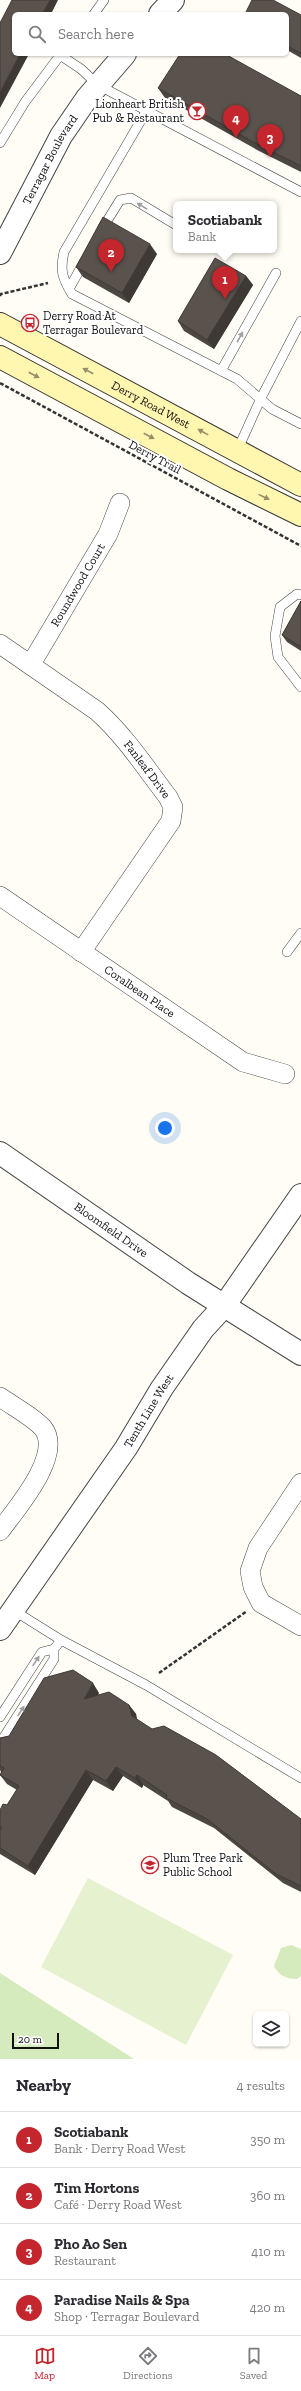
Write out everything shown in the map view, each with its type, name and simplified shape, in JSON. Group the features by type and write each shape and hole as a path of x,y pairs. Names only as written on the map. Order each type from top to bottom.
{"main road":[{"name":"Derry Road West","path":"0,324 301,485"},
{"path":"0,357 228,479 301,515"}],"street":[{"path":"162,12 173,0"},
{"name":"Terragar Boulevard","path":"0,253 61,136 98,85 123,56"},
{"name":"Roundwood Court","path":"31,664 108,534 120,503"},
{"name":"Fanleaf Drive","path":"0,644 97,711 121,734 168,797 173,807 171,821 81,952"},
{"name":"Coralbean Place","path":"0,896 243,1062 285,1074"},
{"name":"Bloomfield Drive","path":"0,1153 224,1306 301,1354"},
{"name":"Tenth Line West","path":"0,1629 126,1448 167,1382 203,1329 224,1306 301,1195"},
{"path":"0,1397 43,1429 48,1443 47,1456 43,1469 0,1531"},
{"path":"301,1483 258,1548 250,1571 253,1587 261,1603 301,1626"}],"lane":[{"path":"95,12 104,0"},
{"path":"0,143 25,102 60,56"},
{"path":"64,56 81,69 98,85 301,192"},
{"path":"147,110 64,252 60,270 64,283 72,294 236,379 261,398 272,409 301,424"},
{"path":"99,234 120,200 130,198 173,223"},
{"path":"69,289 88,255"},
{"path":"221,371 276,273"},
{"path":"237,451 261,398 301,321"},
{"path":"301,595 297,594 280,607 275,636 278,658 301,687"},
{"path":"287,952 301,933"},
{"path":"13,1610 61,1640 146,1685 301,1778"},
{"path":"0,1743 54,1659 54,1649 61,1640"},
{"path":"0,1717 42,1652 54,1649"}],"path":[{"path":"0,296 1,294 48,283"},
{"name":"Derry Trail","path":"0,384 301,546"},
{"path":"159,1673 235,1618 261,1603"}],"green space":[{"path":"88,1878 233,1955 186,2045 41,1967"},
{"path":"291,1945 301,1949 301,1976 297,1979 284,1976 278,1972 274,1966 281,1948"},
{"path":"0,1973 134,2059 0,2059"}],"building":[{"path":"12,0 50,0 43,12 12,12 12,56 19,56 0,92 0,23"},
{"path":"252,0 273,0 301,15 301,53 289,47 289,12 246,12"},
{"path":"179,56 229,56 301,96 301,166 253,142 158,88"},
{"path":"103,217 150,244 122,293 76,267"},
{"path":"215,258 246,276 207,340 178,321"},
{"path":"301,601 301,647 282,635"},
{"path":"73,1670 93,1683 84,1699 109,1692 129,1705 132,1716 152,1729 164,1726 216,1755 301,1819 301,1886 276,1874 207,1819 166,1798 167,1795 137,1775 135,1778 116,1767 106,1781 86,1770 28,1866 0,1848 0,1830 2,1828 0,1826 0,1810 3,1804 7,1805 19,1786 0,1775 4,1768 0,1766 0,1738 9,1736 44,1678"}],"place":[{"name":"Lionheart British Pub & Restaurant","path":"197,111"},
{"name":"Paradise Nails & Spa","path":"236,138"},
{"name":"Pho Ao Sen","path":"270,157"},
{"name":"Tim Hortons","path":"111,272"},
{"name":"Scotiabank","path":"225,299"},
{"name":"Derry Road At Terragar Boulevard","path":"30,323"},
{"name":"Plum Tree Park Public School","path":"150,1865"}]}
